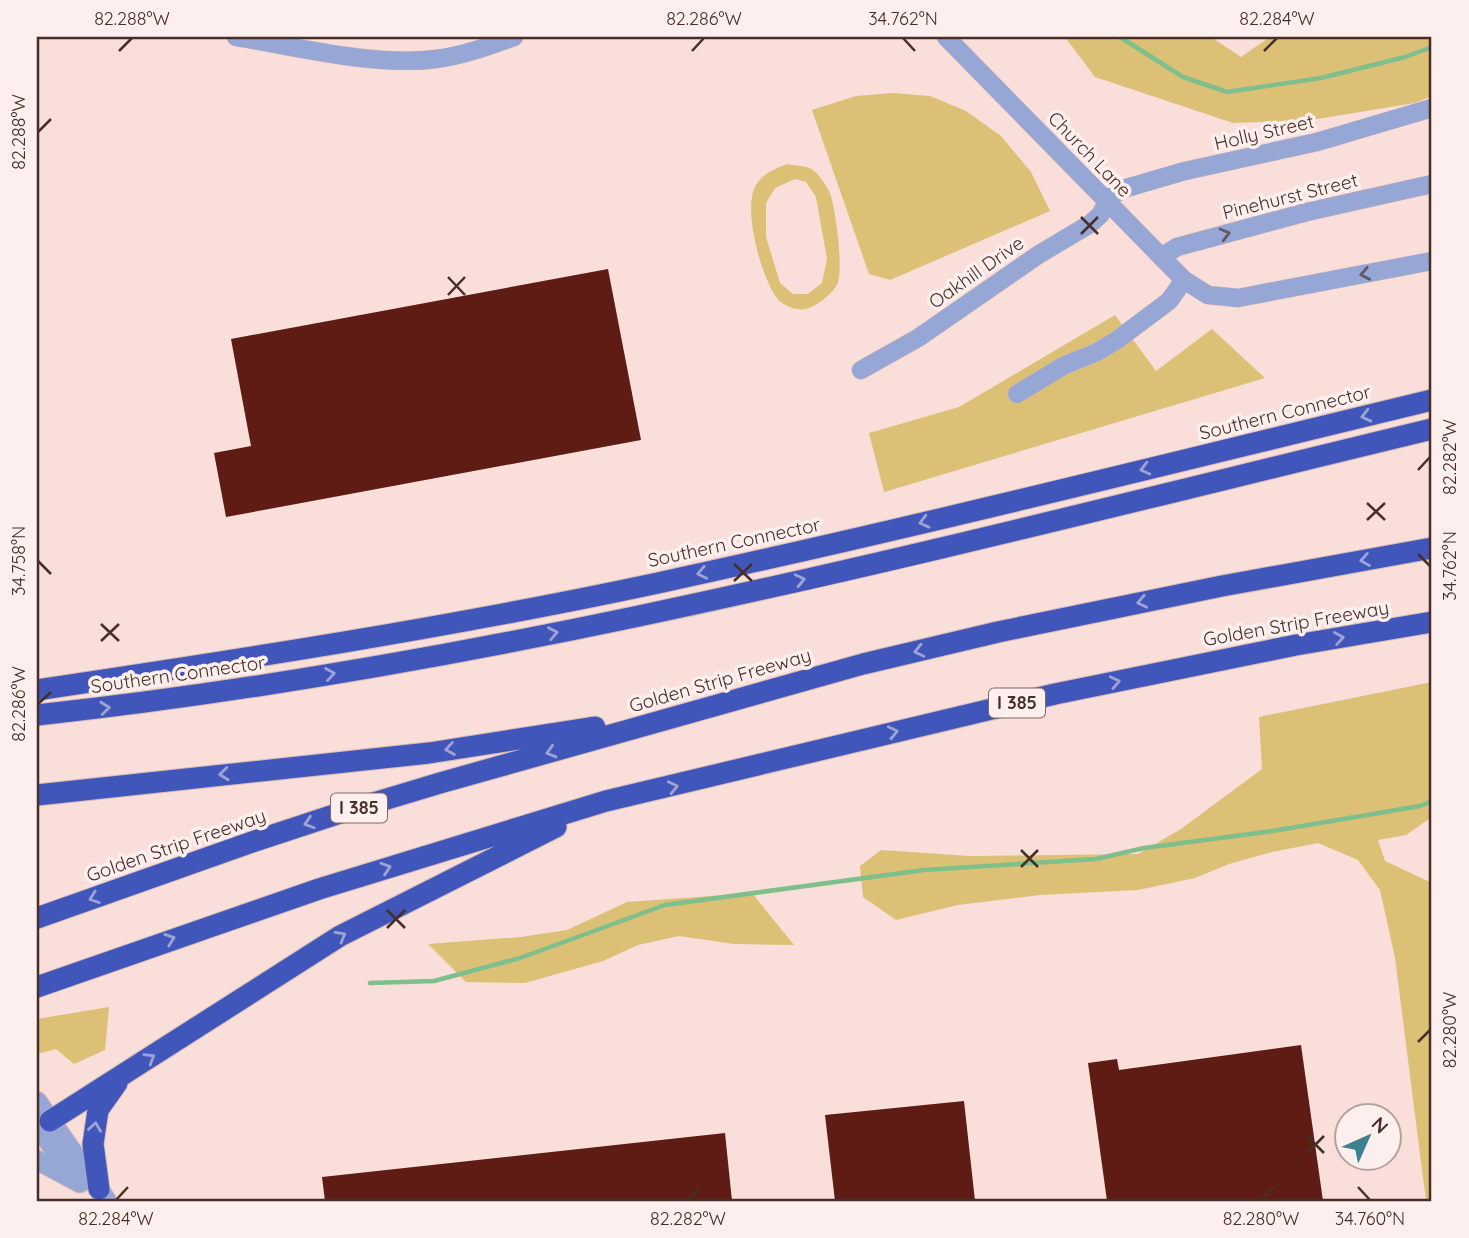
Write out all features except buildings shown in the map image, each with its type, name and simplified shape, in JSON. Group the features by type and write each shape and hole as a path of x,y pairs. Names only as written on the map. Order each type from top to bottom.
{"highway":[{"name":"Southern Connector","path":"37,690 409,632 655,583 820,547 1432,400"},
{"name":"Southern Connector","path":"37,715 133,705 234,690 596,625 758,590 1432,429"},
{"name":"Golden Strip Freeway","path":"37,918 325,818 863,664 998,632 1222,586 1432,548"},
{"name":"Golden Strip Freeway","path":"37,987 319,889 606,801 1055,694 1296,645 1432,622"},
{"path":"37,795 429,753 687,713"},
{"path":"40,1126 340,936 606,801"},
{"path":"95,1194 93,1144 98,1110 124,1073"}],"street":[{"path":"236,37 372,59 413,61 457,56 514,37"},
{"name":"Church Lane","path":"946,37 1184,280 1208,295 1238,298 1428,267"},
{"name":"Holly Street","path":"1107,201 1123,189 1185,171 1317,142 1432,108"},
{"name":"Pinehurst Street","path":"1161,257 1177,247 1307,212 1432,184"},
{"name":"Oakhill Drive","path":"861,370 918,338 1038,255 1090,224 1100,215 1107,201"},
{"path":"1017,394 1063,366 1097,352 1117,340 1169,301 1184,280"},
{"path":"37,1101 40,1126 95,1194"},
{"path":"37,1160 95,1194"}],"shaded area":[{"path":"1065,37 1211,37 1241,57 1270,37 1432,37 1432,96 1415,103 1311,120 1233,123 1095,77"},
{"path":"893,93 930,96 966,111 1001,136 1031,172 1050,211 890,280 869,274 812,110 856,96"},
{"path":"787,164 813,170 828,189 835,215 839,252 838,282 825,298 806,309 790,307 777,298 765,275 752,225 752,196 756,185 766,174","holes":["795,179 806,182 816,197 827,259 822,283 808,294 793,294 780,283 766,237 766,203 775,188"]},
{"path":"1115,315 1156,371 1212,329 1265,378 884,492 869,433 959,407"},
{"path":"1432,682 1432,817 1406,835 1378,840 1385,861 1432,883 1432,1201 1426,1201 1395,958 1380,890 1358,860 1318,843 1272,852 1229,864 1195,878 1138,890 1040,895 958,905 896,920 863,897 860,866 881,850 969,856 1138,854 1181,829 1262,769 1259,717"},
{"path":"752,893 794,945 734,944 679,936 638,945 603,961 525,983 466,982 428,944 521,937 567,930 627,902"},
{"path":"109,1007 105,1050 74,1064 56,1049 37,1054 37,1019"}],"waterway":[{"path":"1120,37 1183,77 1227,92 1321,78 1405,57 1432,47"},
{"path":"370,983 434,981 520,958 665,905 924,870 1096,859 1144,848 1273,831 1420,806 1432,801"}]}
